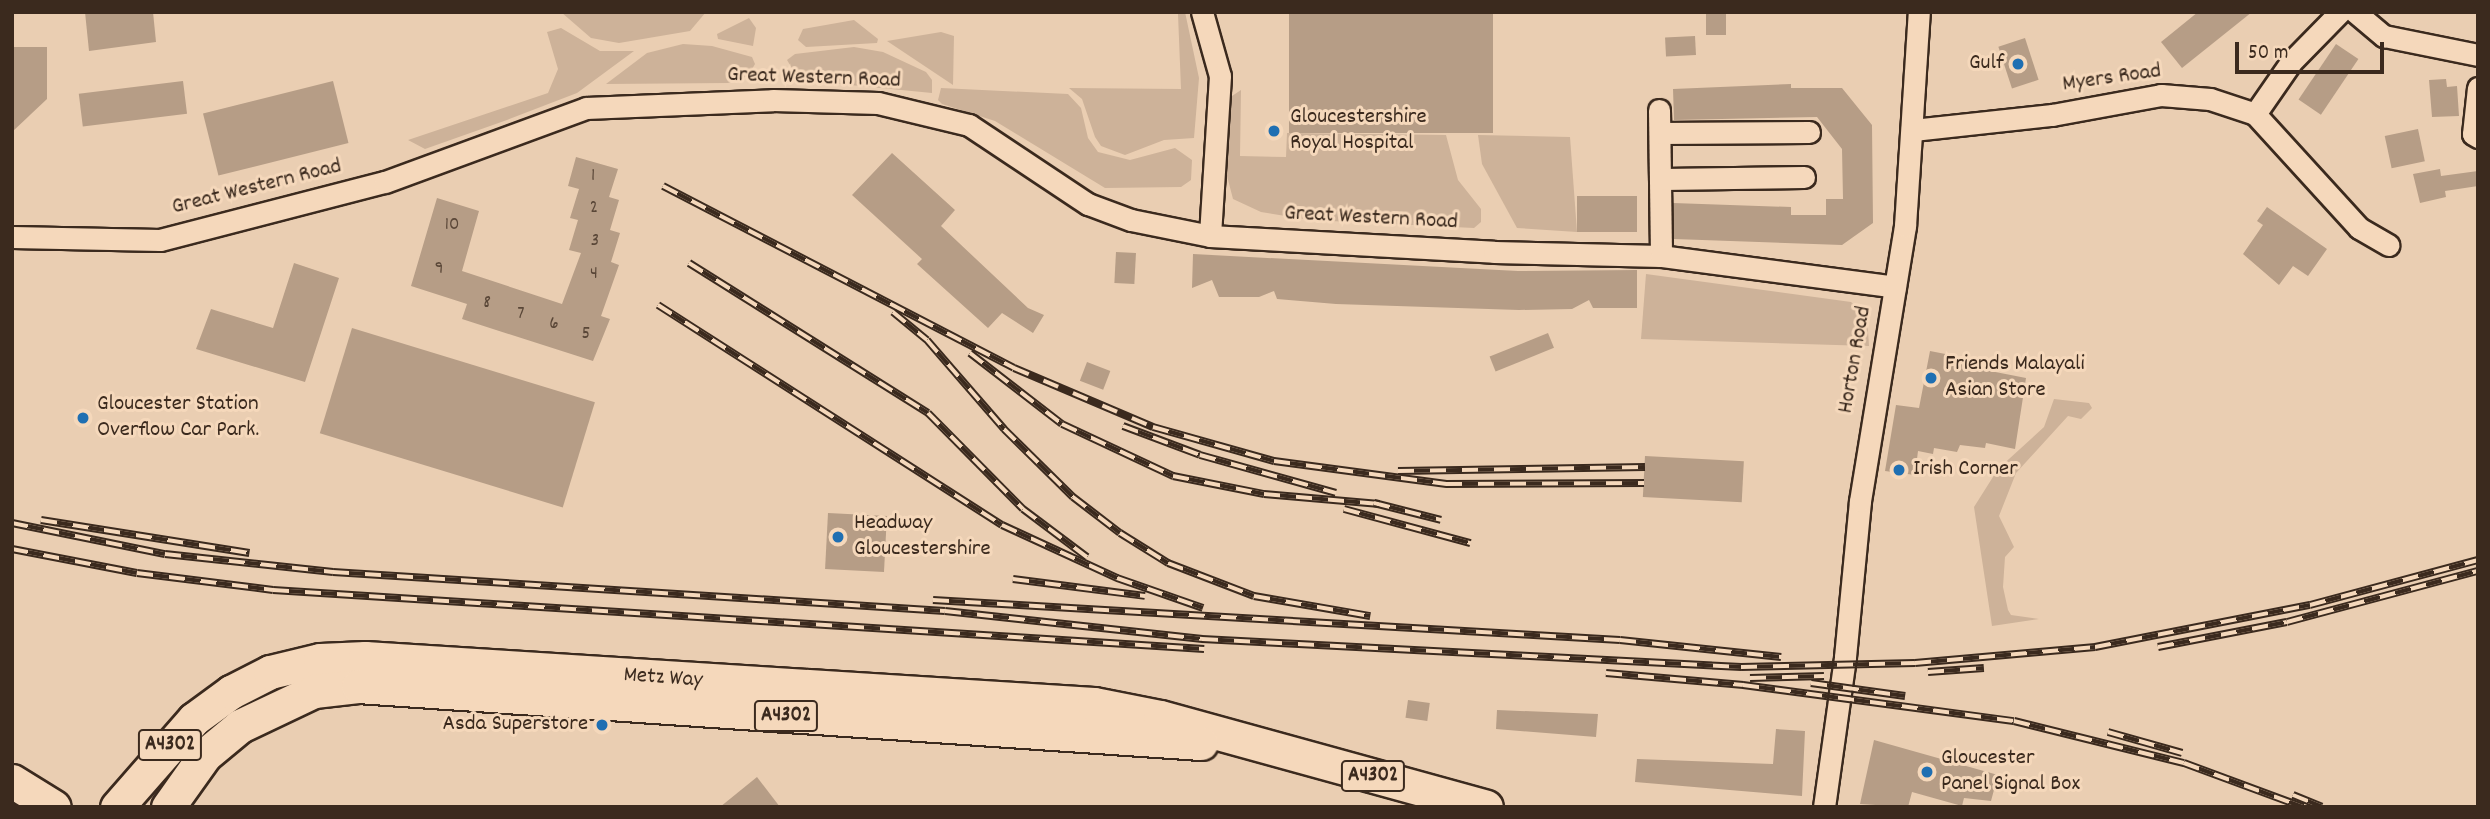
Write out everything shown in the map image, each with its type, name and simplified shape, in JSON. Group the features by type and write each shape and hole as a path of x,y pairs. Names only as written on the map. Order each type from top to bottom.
{"main road":[{"name":"Metz Way","path":"117,807 203,712 270,672 320,660 365,658 802,687 1028,697 1160,717 1259,747 1486,807"},
{"name":"Metz Way","path":"168,807 191,771 240,726 314,691 358,686 1259,747"},
{"path":"12,781 54,807"}],"street":[{"path":"1202,12 1220,76 1210,236"},
{"name":"Horton Road","path":"1824,807 1871,427 1895,287 1913,130 1919,12"},
{"path":"2255,114 2291,62 2340,12"},
{"path":"2355,12 2384,36 2478,55"},
{"path":"2470,133 2478,89"},
{"name":"Myers Road","path":"1913,130 2052,115 2161,95 2210,99 2255,114 2359,228 2388,245"},
{"name":"Great Western Road","path":"12,237 160,240 385,182 586,108 774,100 878,103 930,113 969,125 1088,204 1131,220 1210,236 1494,252 1661,256 1895,287"},
{"path":"1659,110 1663,179 1661,256"},
{"path":"1660,133 1808,132"},
{"path":"1663,179 1804,177"}],"shaded area":[{"path":"561,12 706,12 690,31 619,43 591,38"},
{"path":"1125,12 1185,12 1199,78 1194,138 1164,140 1125,155 1101,146 1095,137 1082,99 1069,88 1181,89 1178,14"},
{"path":"749,18 756,28 753,46 718,39 717,34"},
{"path":"854,20 878,39 877,43 806,47 798,40 803,29"},
{"path":"561,28 600,51 634,51 577,93 425,149 408,140 548,93 558,69 547,32"},
{"path":"941,32 954,36 953,85 887,41"},
{"path":"683,44 712,46 752,57 755,64 748,76 728,83 606,84 647,53"},
{"path":"854,47 883,52 926,72 932,80 932,93 799,80 787,60 795,54"},
{"path":"941,88 1068,94 1081,108 1088,138 1098,152 1130,160 1175,148 1192,160 1191,180 1181,187 1105,188 995,121 942,104 938,100"},
{"path":"1241,90 1240,156 1286,157 1287,133 1446,135 1458,180 1481,209 1481,222 1474,228 1310,220 1261,212 1233,199 1226,172 1232,96"},
{"path":"1478,135 1570,137 1577,232 1517,228 1482,164"},
{"path":"1646,274 1851,302 1867,316 1869,346 1641,339"},
{"path":"2054,399 2089,403 2092,408 2081,419 2068,416 2016,473 1999,516 2014,547 2005,557 2003,587 2008,610 2011,615 2039,619 1992,626 1974,507 1998,469 2044,427"}],"building":[{"path":"85,12 153,12 156,42 89,51"},
{"path":"1289,12 1493,12 1493,133 1289,133"},
{"path":"1706,12 1726,12 1726,35 1706,35"},
{"path":"2198,12 2252,12 2182,68 2161,42"},
{"path":"1695,36 1696,55 1666,57 1665,38"},
{"name":"Gulf","path":"2025,38 2039,80 2012,88 1998,47"},
{"path":"2336,44 2358,59 2321,115 2299,100"},
{"path":"12,47 47,47 47,99 12,132"},
{"path":"2446,79 2447,87 2457,86 2459,116 2432,117 2429,80"},
{"path":"183,81 187,114 83,127 79,94"},
{"path":"333,81 348,143 218,176 203,113"},
{"path":"1791,84 1791,88 1842,88 1872,125 1873,223 1842,245 1674,239 1673,203 1791,207 1791,215 1826,215 1826,199 1843,199 1842,149 1817,117 1674,120 1673,89"},
{"path":"2418,129 2425,161 2392,168 2385,136"},
{"path":"892,153 955,210 941,226 1028,308 1044,315 1033,333 1002,313 988,328 917,264 922,259 852,195"},
{"path":"576,157 618,169 609,197 619,200 610,230 620,233 611,262 619,265 601,316 610,319 593,361 462,319 467,304 411,286 437,198 479,211 462,271 562,304 581,253 569,250 578,220 570,218 579,189 568,186"},
{"path":"2440,169 2441,176 2478,171 2478,186 2445,191 2446,197 2420,203 2413,174"},
{"path":"1577,196 1637,196 1637,232 1577,232"},
{"path":"2267,207 2327,249 2308,276 2293,266 2279,285 2243,254 2263,225 2257,221"},
{"path":"1116,252 1136,253 1134,284 1114,283"},
{"path":"1193,254 1518,271 1637,270 1637,308 1593,308 1589,300 1572,309 1519,310 1336,304 1277,299 1274,291 1259,297 1219,297 1212,280 1192,288"},
{"path":"294,263 339,278 305,382 196,349 211,309 273,328"},
{"path":"352,328 595,402 563,507 320,433"},
{"path":"1548,333 1554,348 1496,371 1490,357"},
{"path":"1930,351 1976,360 1975,368 2026,378 2015,449 1986,443 1985,448 1960,445 1957,452 1934,448 1933,454 1918,451 1915,475 1885,471 1896,405 1919,408"},
{"path":"1087,362 1110,371 1103,390 1080,381"},
{"path":"1645,456 1744,461 1742,502 1643,497"},
{"path":"828,513 887,516 884,572 825,569"},
{"path":"1408,700 1430,703 1427,721 1405,718"},
{"path":"1497,710 1598,714 1596,737 1496,729"},
{"path":"1776,729 1805,731 1802,796 1635,782 1637,759 1773,764"},
{"name":"Gloucester Panel Signal Box","path":"1874,740 1998,775 1991,801 1964,798 1962,806 1912,792 1908,807 1860,804"},
{"path":"757,777 780,807 720,807"}],"railway":[{"path":"663,186 1014,368 1153,427 1274,461 1446,484 1644,483"},
{"path":"689,263 928,413 1023,509 1087,557"},
{"path":"658,305 1002,525 1117,578 1203,608"},
{"path":"893,312 927,340 1004,429 1073,497 1120,533 1168,563 1254,596 1370,616"},
{"path":"970,353 1062,424 1173,476 1264,494 1380,504"},
{"path":"1123,426 1200,455 1336,493"},
{"path":"1398,471 1645,467"},
{"path":"1374,503 1441,520"},
{"path":"1344,509 1470,543"},
{"path":"41,520 249,553"},
{"path":"12,523 165,554 333,572 945,611 1202,639 1741,667 1915,663 2095,647 2310,605 2478,560"},
{"path":"12,549 137,573 273,590 1204,649"},
{"path":"2158,647 2287,622 2478,571"},
{"path":"1013,579 1145,596"},
{"path":"933,600 1620,640 1781,657"},
{"path":"1928,672 1984,668"},
{"path":"1606,673 1743,685 2014,721 2184,763 2303,807"},
{"path":"1750,678 1824,676"},
{"path":"1811,683 1905,696"},
{"path":"2108,732 2182,753"},
{"path":"2293,795 2322,807"}],"place":[{"name":"Gulf","path":"2018,64"},
{"name":"Gloucestershire Royal Hospital","path":"1274,131"},
{"name":"Friends Malayali Asian Store","path":"1931,378"},
{"name":"Gloucester Station Overflow Car Park.","path":"83,418"},
{"name":"Irish Corner","path":"1899,470"},
{"name":"Headway Gloucestershire","path":"838,537"},
{"name":"Asda Superstore","path":"602,725"},
{"name":"Gloucester Panel Signal Box","path":"1927,772"}]}
